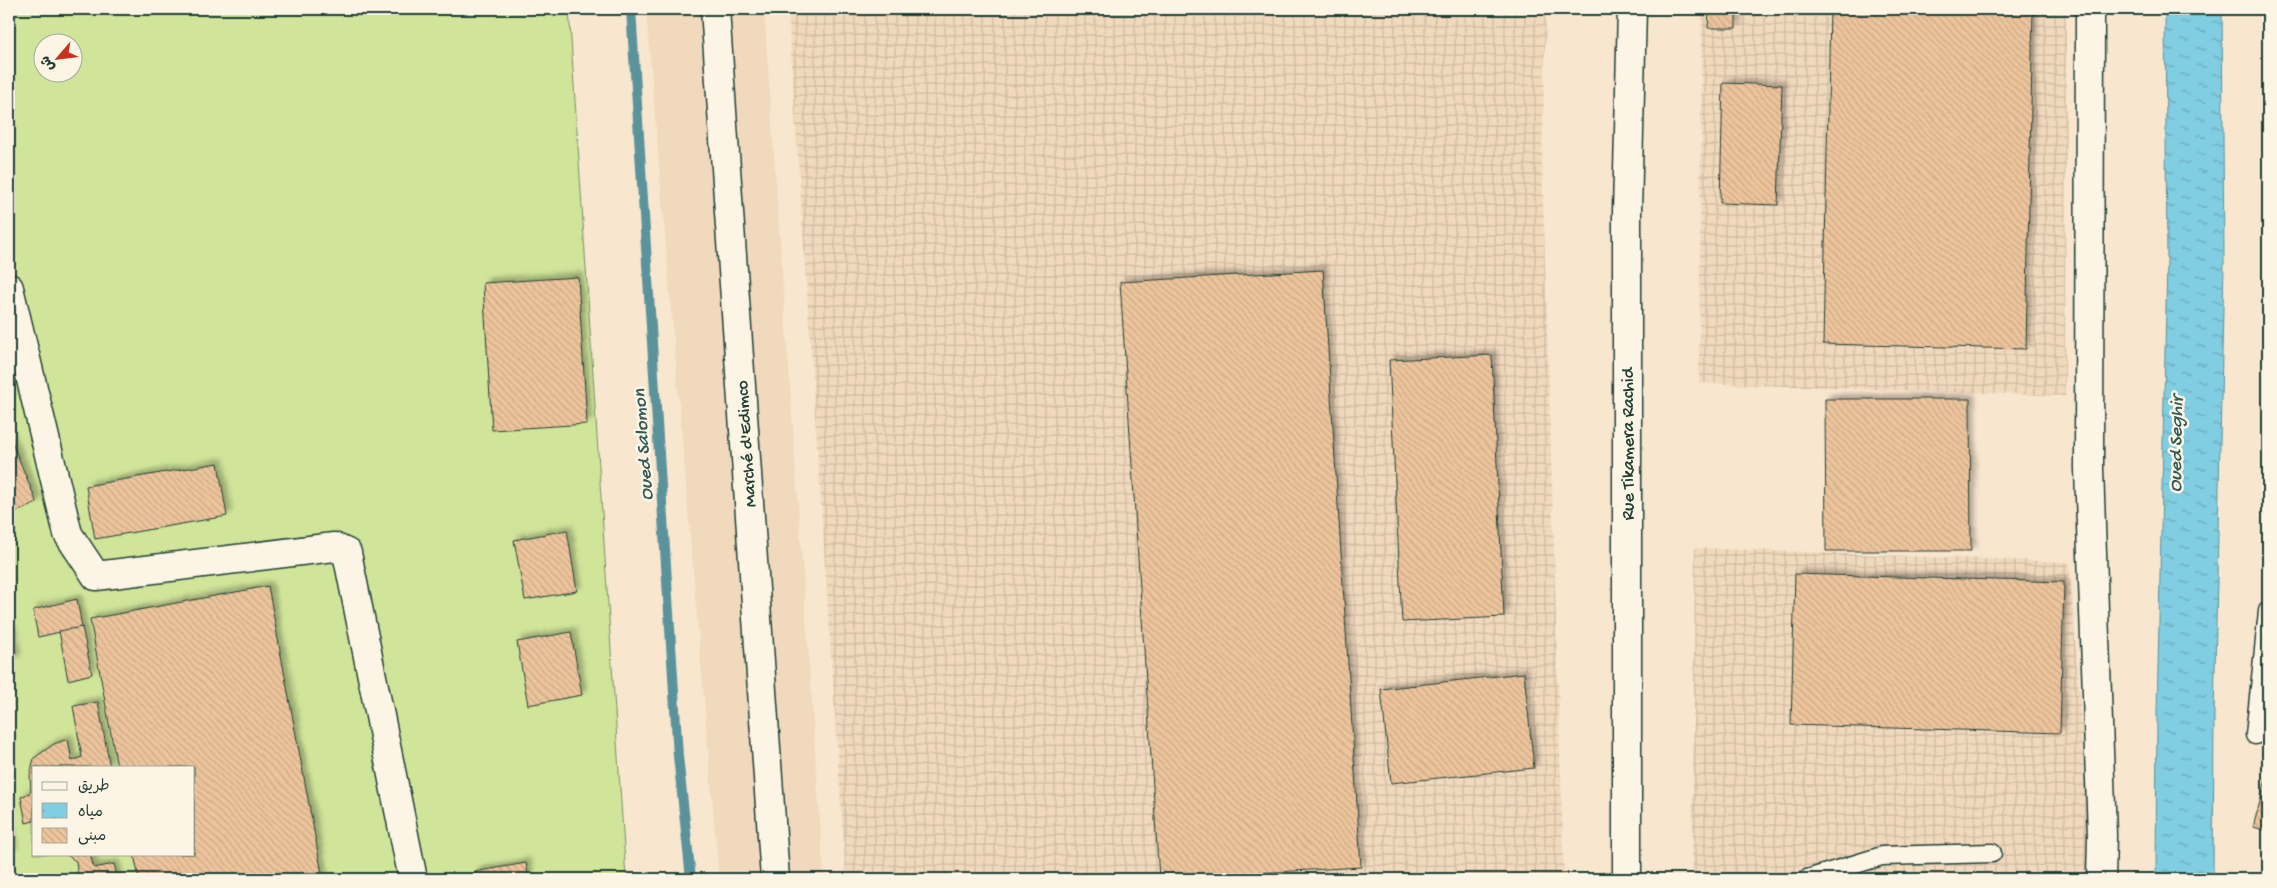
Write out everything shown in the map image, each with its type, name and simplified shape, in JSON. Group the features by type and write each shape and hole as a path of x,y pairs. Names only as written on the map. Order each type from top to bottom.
{"street":[{"name":"Marché d'Edimco","path":"715,9 775,879"},
{"name":"Rue Tikamera Rachid","path":"1628,879 1627,212 1632,9"},
{"path":"2090,9 2089,469 2102,825 2101,879"},
{"path":"9,288 68,534 96,576 334,547 348,553 413,879"}],"lane":[{"path":"2254,735 2268,611"},
{"path":"1807,879 1882,856 1992,853"}],"shaded area":[{"path":"646,9 764,9 824,879 719,879"},
{"path":"788,9 1546,9 1542,163 1564,879 846,879"},
{"path":"1702,9 2066,9 2065,396 1699,383"},
{"path":"1695,548 2069,562 2093,865 2090,879 1692,879"}],"green space":[{"path":"9,9 569,9 626,879 9,879"}],"water":[{"name":"Oued Seghir","path":"2165,9 2222,9 2224,263 2214,714 2213,879 2156,879 2157,713 2167,262"}],"building":[{"path":"1709,9 1736,9 1736,28 1708,28"},
{"path":"1830,9 2033,9 2026,349 1823,344"},
{"path":"1723,83 1782,85 1778,205 1720,203"},
{"path":"1323,270 1361,867 1159,879 1120,282"},
{"path":"578,277 587,424 492,430 483,283"},
{"path":"1492,355 1504,617 1402,622 1389,360"},
{"path":"1825,399 1970,399 1971,551 1826,551"},
{"path":"9,435 37,503 9,515"},
{"path":"218,463 227,516 95,539 86,486"},
{"path":"567,530 577,591 525,600 514,540"},
{"path":"1795,574 2064,582 2060,733 1791,725"},
{"path":"268,586 323,879 139,879 134,856 195,856 195,766 117,766 90,619"},
{"path":"77,599 82,627 38,637 33,610"},
{"path":"82,627 92,674 68,680 59,631"},
{"path":"11,630 16,659 9,661 9,631"},
{"path":"571,632 582,695 528,705 517,642"},
{"path":"1524,673 1534,768 1391,783 1381,689"},
{"path":"98,702 110,766 32,766 34,758 54,744 68,739 72,761 82,757 73,706"},
{"path":"32,766 32,822 26,823 21,797 31,792 30,775"},
{"path":"2268,777 2268,831 2253,827"},
{"path":"9,829 13,852 9,853"},
{"path":"68,856 91,856 94,868 114,864 118,879 78,879 76,861"},
{"path":"526,863 529,879 476,879 474,872"}],"waterway":[{"name":"Oued Salomon","path":"631,9 678,756 691,879"}]}
